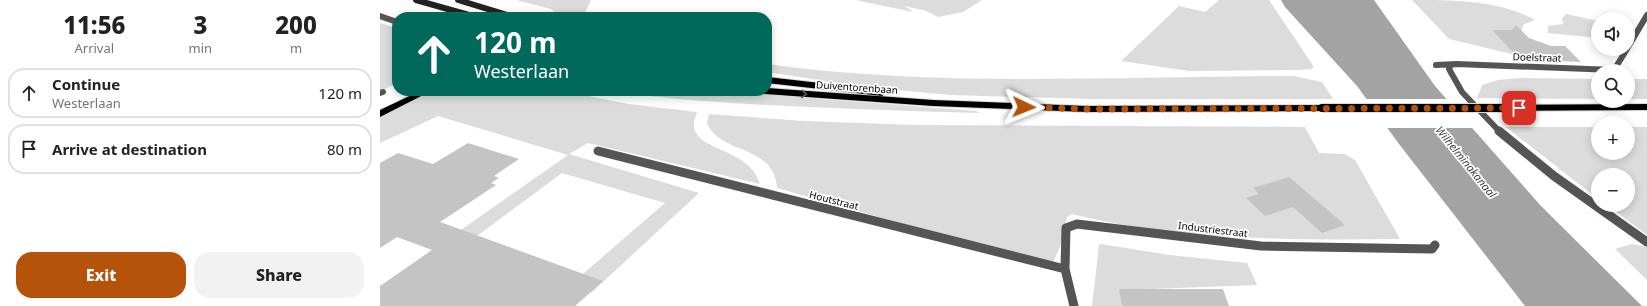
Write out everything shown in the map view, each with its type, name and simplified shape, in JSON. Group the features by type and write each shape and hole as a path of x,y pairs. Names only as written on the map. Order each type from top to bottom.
{"main road":[{"path":"416,0 458,12"},
{"path":"458,0 498,12"},
{"name":"Duiventorenbaan","path":"772,81 934,98 947,102"},
{"name":"Duiventorenbaan","path":"772,91 909,101 1087,109 1647,107"},
{"path":"380,108 403,96"},
{"path":"380,114 417,96"}],"street":[{"name":"Doelstraat","path":"1635,35 1647,15"},
{"path":"380,16 392,20"},
{"name":"Doelstraat","path":"1436,65 1614,70 1622,56"},
{"path":"1451,65 1449,69 1462,92 1502,134 1554,176 1647,242"},
{"name":"Houtstraat","path":"598,151 1064,269"},
{"name":"Industriestraat","path":"1074,306 1064,269 1066,228 1077,224 1261,246 1432,250 1435,246"}],"shaded area":[{"path":"516,0 591,0 585,12 555,12 551,9"},
{"path":"855,0 982,0 963,12 938,17 926,11 905,6 913,12"},
{"path":"1219,0 1269,0 1314,67 1311,69 1299,70 1189,71 1121,61 1179,6 1205,12"},
{"path":"1412,0 1475,2 1507,8 1535,20 1524,24 1521,31 1492,30 1516,55 1449,39"},
{"path":"1566,14 1591,19 1591,37 1548,33 1548,26 1563,24 1562,19"},
{"path":"380,23 392,27 392,86 383,90 380,89"},
{"path":"772,65 898,76 964,78 1096,79 1293,76 1322,82 1333,99 1092,99 951,95 864,87 772,73"},
{"path":"1519,78 1591,79 1591,99 1477,98 1482,85 1498,80"},
{"path":"1635,79 1647,79 1647,99 1635,99"},
{"path":"772,94 976,111 980,113 749,104 650,96 772,96"},
{"path":"423,96 587,96 629,104 697,112 694,126 695,131 700,138 707,143 737,157 754,173 760,184 588,143 569,154 699,193 591,293 570,285 665,203 562,173 465,245 448,239 568,155 438,116 380,143 380,116"},
{"path":"709,114 803,121 915,125 1305,127 1319,153 1344,154 1355,160 1400,239 1276,239 1194,234 1113,223 1072,214 1067,217 1061,244 1053,263 939,234 777,188 774,174 767,164 757,156 723,141 714,133 707,123"},
{"path":"1506,127 1591,127 1591,160 1635,160 1635,127 1647,127 1647,235 1616,212 1635,212 1635,168 1591,168 1591,194"},
{"path":"1101,244 1169,255 1247,263 1257,285 1123,290 1124,306 1092,306 1099,245"},
{"path":"1632,244 1647,247 1647,280 1615,249"}],"water":[{"name":"Wilhelminakanaal","path":"1281,0 1374,0 1435,86 1541,206 1642,306 1525,306 1399,144 1357,86 1285,7"}],"pier":[{"path":"1364,99 1448,99 1474,128 1385,128"}],"building":[{"path":"1516,25 1529,38 1551,46 1565,46 1581,62 1519,59 1492,30 1512,30"},
{"path":"468,143 519,159 494,176 499,178 491,183 496,185 440,222 603,281 575,306 380,306 380,286 432,250 397,237 380,248 380,163 398,153 433,164"},
{"path":"1289,177 1345,225 1322,233 1293,207 1265,216 1246,198 1259,194 1253,188"},
{"path":"1119,289 1223,289 1229,306 1122,306"}],"route":[{"path":"1024,107 1087,109 1519,108"}]}
